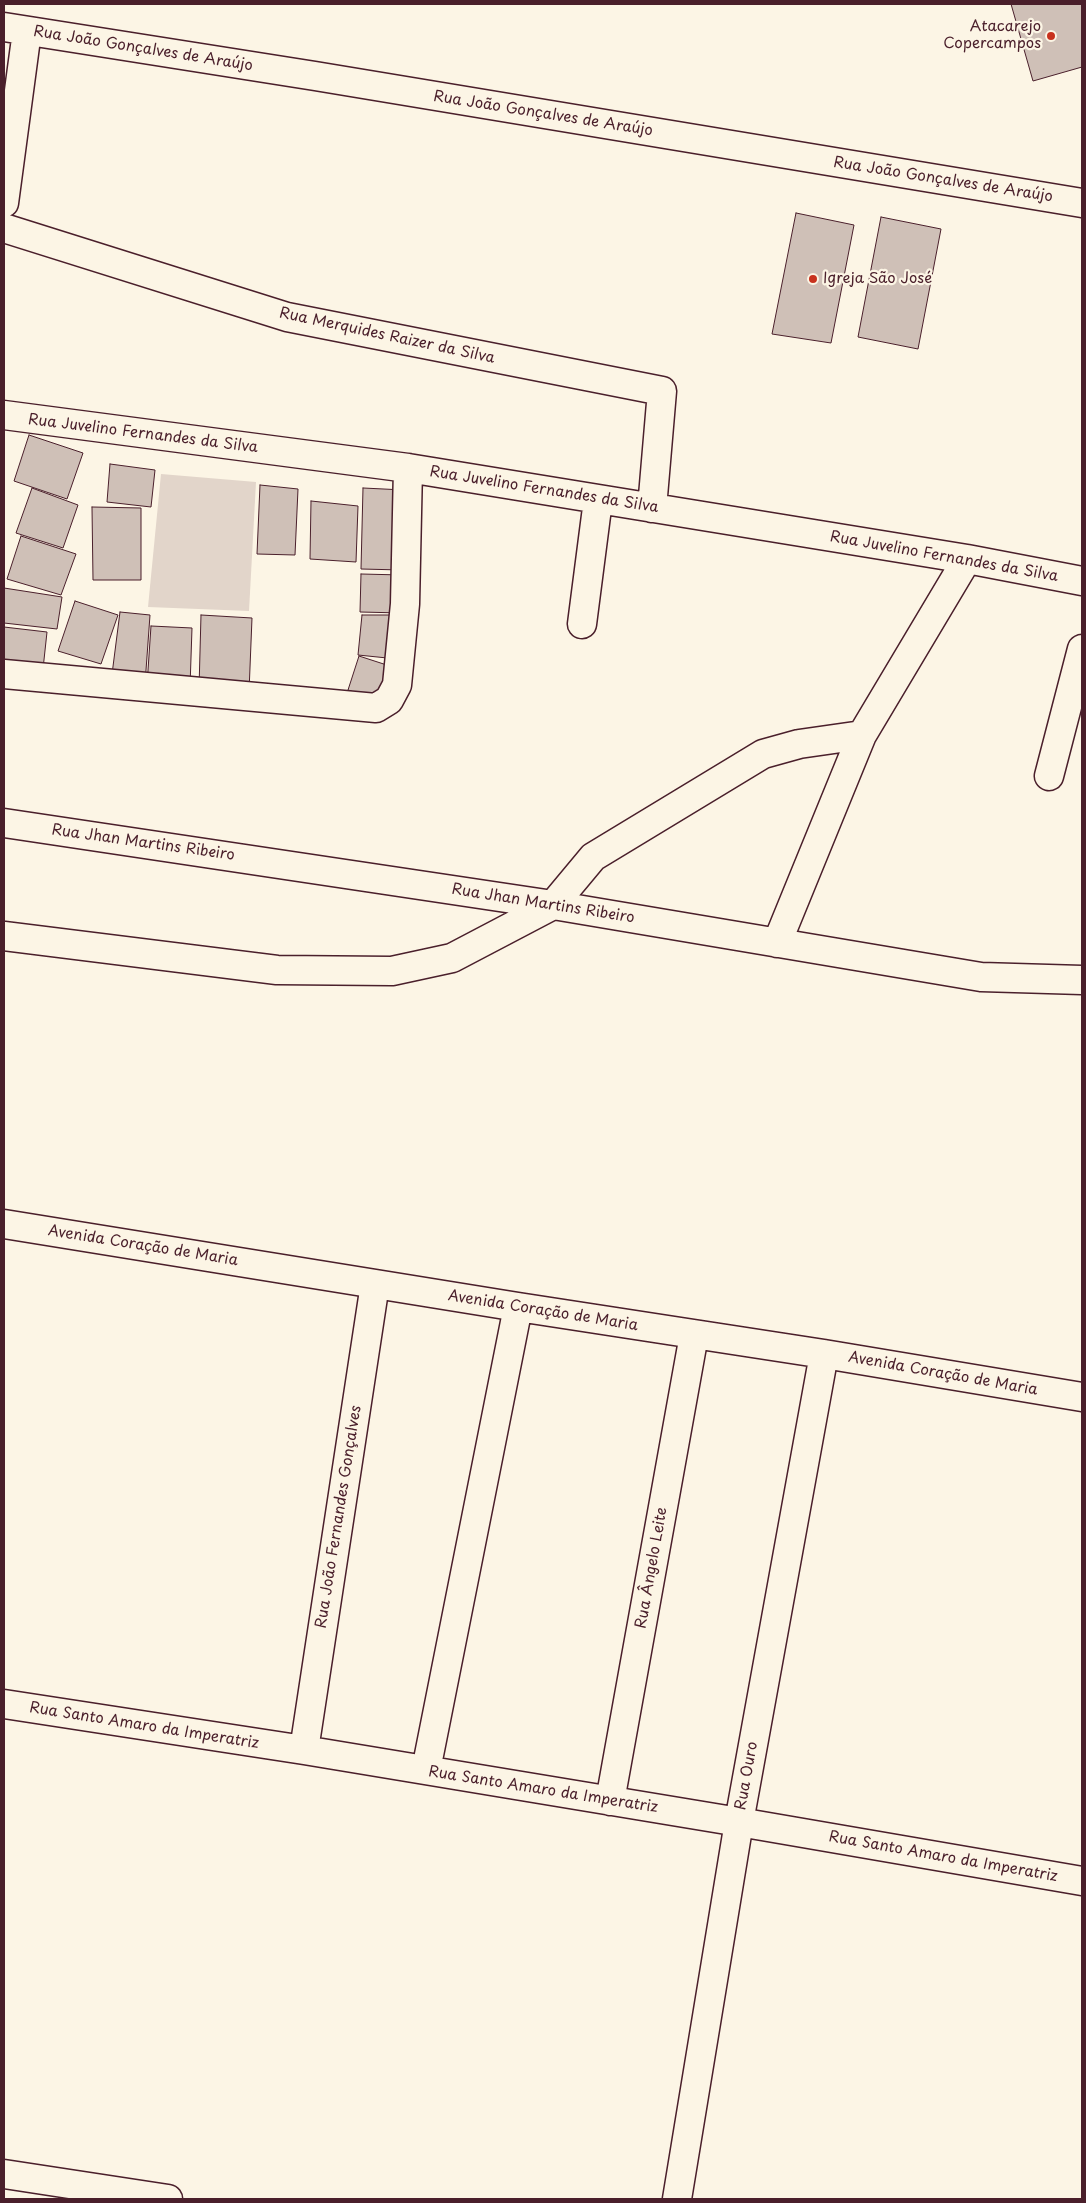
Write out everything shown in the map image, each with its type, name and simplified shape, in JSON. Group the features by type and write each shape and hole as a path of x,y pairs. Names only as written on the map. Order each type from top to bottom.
{"street":[{"path":"4,203 16,29"},
{"name":"Rua João Gonçalves de Araújo","path":"16,29 315,76 1082,203"},
{"name":"Rua Merquides Raizer da Silva","path":"4,228 287,317 662,390 652,508"},
{"name":"Rua Juvelino Fernandes da Silva","path":"4,416 408,468 967,559 1082,582"},
{"path":"4,674 376,708 389,700 397,685 405,604 408,468"},
{"path":"582,624 598,500"},
{"path":"778,943 862,736 967,559"},
{"path":"1049,776 1082,650"},
{"path":"4,936 277,970 392,971 452,958 553,905 593,857 763,754 799,744 862,736"},
{"name":"Rua Jhan Martins Ribeiro","path":"4,823 553,905 981,977 1082,980"},
{"name":"Avenida Coração de Maria","path":"4,1224 694,1335 824,1354 1082,1398"},
{"name":"Rua João Fernandes Gonçalves","path":"304,1750 375,1284"},
{"path":"426,1770 518,1307"},
{"name":"Rua Ângelo Leite","path":"610,1801 694,1335"},
{"name":"Rua Ouro","path":"677,2199 739,1822 824,1354"},
{"name":"Rua Santo Amaro da Imperatriz","path":"4,1704 426,1770 1082,1881"},
{"path":"4,2174 168,2199"}],"shaded area":[{"path":"161,474 256,482 249,611 148,607"}],"building":[{"name":"Atacarejo Copercampos","path":"1011,4 1082,4 1082,67 1033,81"},
{"name":"Igreja São José","path":"796,213 854,225 831,343 772,334"},
{"path":"881,217 941,229 918,349 858,337"},
{"path":"29,435 83,453 67,499 14,481"},
{"path":"110,464 155,470 151,507 107,502"},
{"path":"260,485 298,489 295,555 257,554"},
{"path":"32,488 78,505 63,548 16,533"},
{"path":"363,488 404,490 402,570 361,569"},
{"path":"311,501 358,506 356,562 310,559"},
{"path":"92,507 141,508 141,580 93,580"},
{"path":"21,536 76,554 61,595 7,579"},
{"path":"361,574 402,575 402,613 360,612"},
{"path":"4,588 62,597 57,629 4,623"},
{"path":"75,601 118,615 101,664 58,651"},
{"path":"120,612 150,615 145,684 111,682"},
{"path":"201,615 252,618 249,692 199,689"},
{"path":"362,615 401,615 397,659 358,655"},
{"path":"151,626 192,628 190,687 147,685"},
{"path":"4,627 47,632 43,669 4,665"},
{"path":"359,656 396,668 383,702 348,690"}],"place":[{"name":"Atacarejo Copercampos","path":"1051,36"},
{"name":"Igreja São José","path":"813,279"}]}
